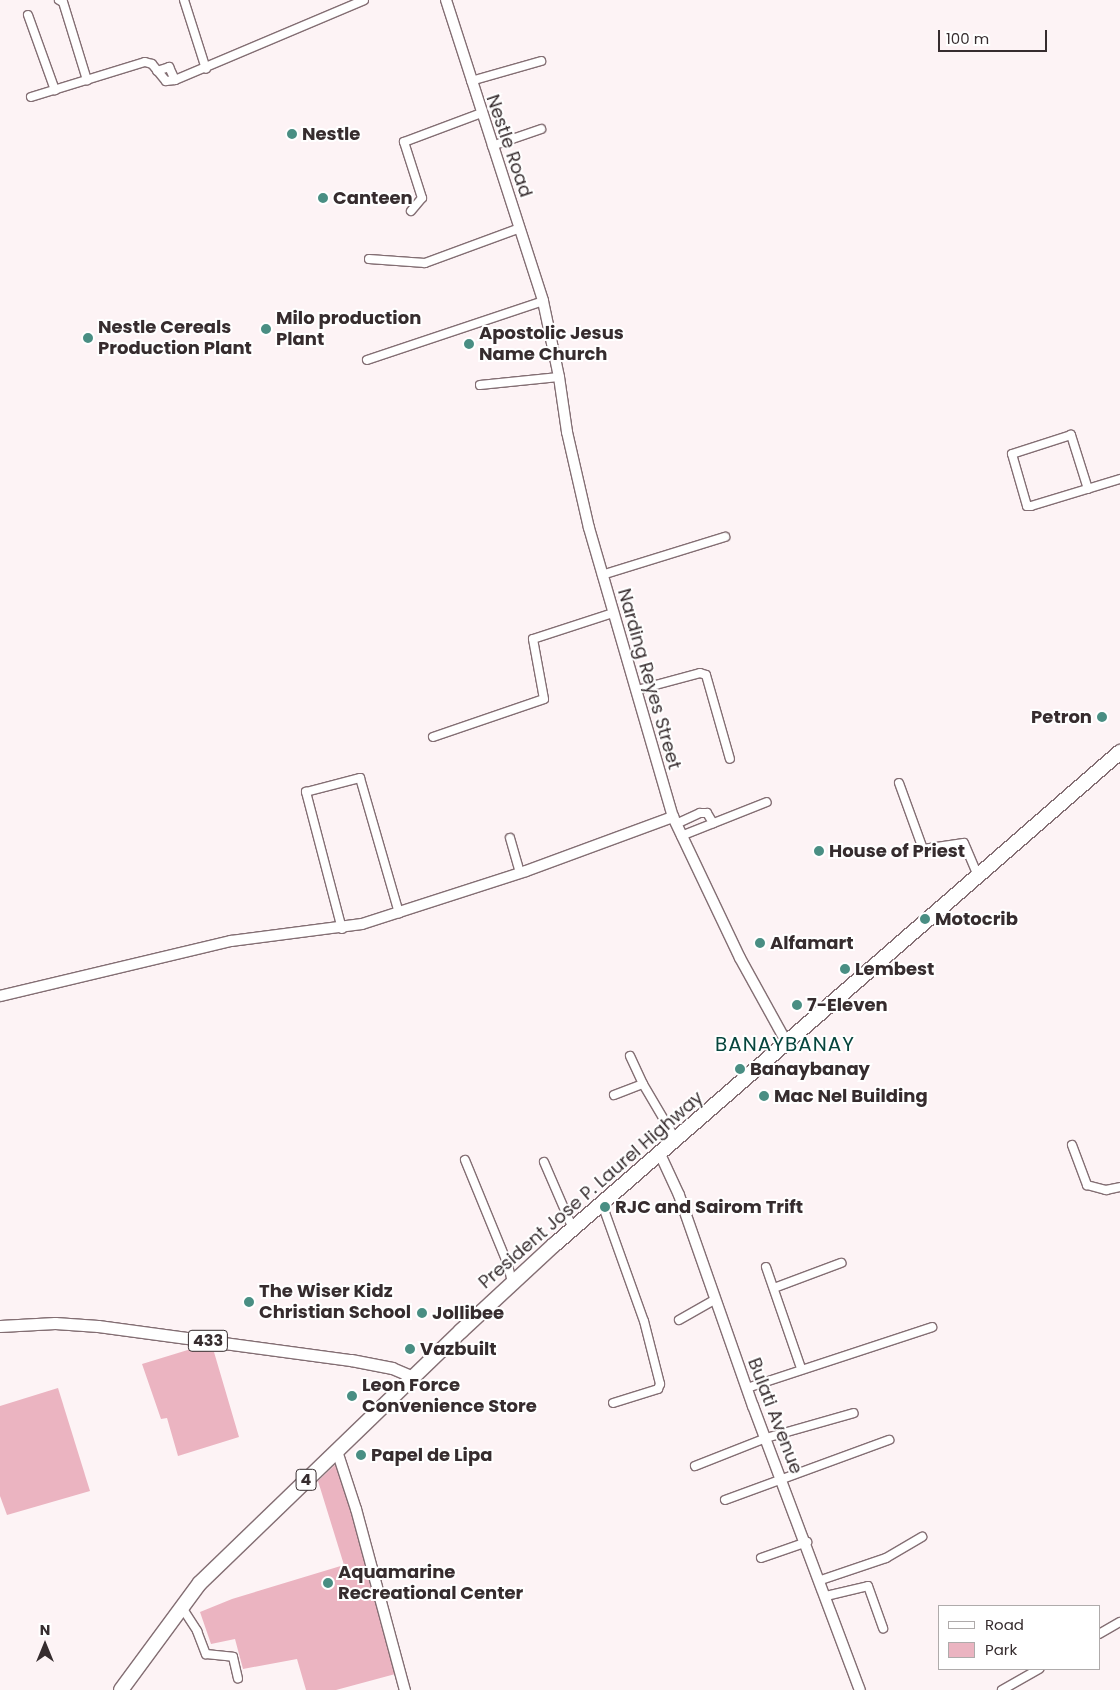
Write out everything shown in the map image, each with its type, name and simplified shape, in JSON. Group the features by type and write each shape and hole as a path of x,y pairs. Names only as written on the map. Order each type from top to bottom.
{"highway":[{"name":"President Jose P. Laurel Highway","path":"121,1690 181,1606 245,1538 512,1283 1120,752"}],"main road":[{"name":"433","path":"0,1326 55,1323 98,1326 351,1360 392,1368 413,1378"}],"street":[{"path":"59,0 63,2 87,80"},
{"path":"184,0 206,69"},
{"path":"31,97 146,62 166,81 175,80 206,69 364,0"},
{"name":"Nestle Road","path":"446,0 470,80 543,302"},
{"path":"28,15 55,90"},
{"path":"470,80 542,61"},
{"path":"157,71 169,67 175,80"},
{"path":"411,211 422,198 404,142 481,113"},
{"path":"492,146 541,129"},
{"path":"369,259 425,263 520,228"},
{"path":"367,360 543,302"},
{"name":"Narding Reyes Street","path":"543,302 559,376 567,432 602,575 675,820 740,958 788,1043"},
{"path":"480,385 559,376"},
{"path":"1088,488 1071,435 1012,454 1027,506 1120,479"},
{"path":"602,575 725,537"},
{"path":"433,737 544,699 533,639 613,613"},
{"path":"637,690 700,673 706,675 730,759"},
{"path":"342,929 306,792 360,778 399,913"},
{"path":"899,783 923,848 964,843 978,876"},
{"path":"681,836 767,802"},
{"path":"0,996 231,941 342,929 399,913 675,820 700,813 707,814 714,823"},
{"path":"510,838 520,873"},
{"path":"630,1056 643,1084 676,1140"},
{"path":"614,1095 643,1084"},
{"path":"1072,1145 1087,1185 1106,1190 1120,1187"},
{"name":"Bulati Avenue","path":"660,1154 679,1195 714,1300 807,1542 860,1690"},
{"path":"465,1160 508,1265 512,1283"},
{"path":"544,1162 573,1229"},
{"path":"602,1204 644,1321 660,1384 658,1389 613,1403"},
{"path":"774,1288 841,1263"},
{"path":"766,1266 801,1368"},
{"path":"679,1320 714,1300"},
{"path":"747,1388 801,1368 932,1327"},
{"path":"695,1466 766,1438 854,1413"},
{"path":"726,1500 889,1440"},
{"path":"337,1451 405,1690"},
{"path":"820,1580 886,1558 922,1537"},
{"path":"761,1558 807,1542"},
{"path":"826,1596 868,1586 883,1628"},
{"path":"181,1606 197,1631 206,1654 233,1657 238,1678"},
{"path":"1100,1633 1120,1622"},
{"path":"1002,1690 1037,1670"}],"green space":[{"path":"191,1349 214,1352 239,1437 178,1456 167,1418 161,1419 142,1364"},
{"path":"58,1388 90,1491 7,1515 0,1496 0,1406"},
{"name":"Aquamarine Recreational Center","path":"338,1462 399,1673 336,1690 306,1690 297,1659 243,1669 235,1639 211,1644 200,1612 232,1599 344,1565 318,1481"}],"place":[{"name":"Nestle","path":"292,134"},
{"name":"Canteen","path":"323,198"},
{"name":"Milo production Plant","path":"266,329"},
{"name":"Nestle Cereals Production Plant","path":"88,338"},
{"name":"Apostolic Jesus Name Church","path":"469,344"},
{"name":"Petron","path":"1102,717"},
{"name":"House of Priest","path":"819,851"},
{"name":"Motocrib","path":"925,919"},
{"name":"Alfamart","path":"760,943"},
{"name":"Lembest","path":"845,969"},
{"name":"7-Eleven","path":"797,1005"},
{"name":"Banaybanay","path":"740,1069"},
{"name":"Mac Nel Building","path":"764,1096"},
{"name":"RJC and Sairom Trift","path":"605,1207"},
{"name":"The Wiser Kidz Christian School","path":"249,1302"},
{"name":"Jollibee","path":"422,1313"},
{"name":"Vazbuilt","path":"410,1349"},
{"name":"Leon Force Convenience Store","path":"352,1396"},
{"name":"Papel de Lipa","path":"361,1455"},
{"name":"Aquamarine Recreational Center","path":"328,1583"}],"district":[{"name":"BANAYBANAY","path":"785,1044"}]}
